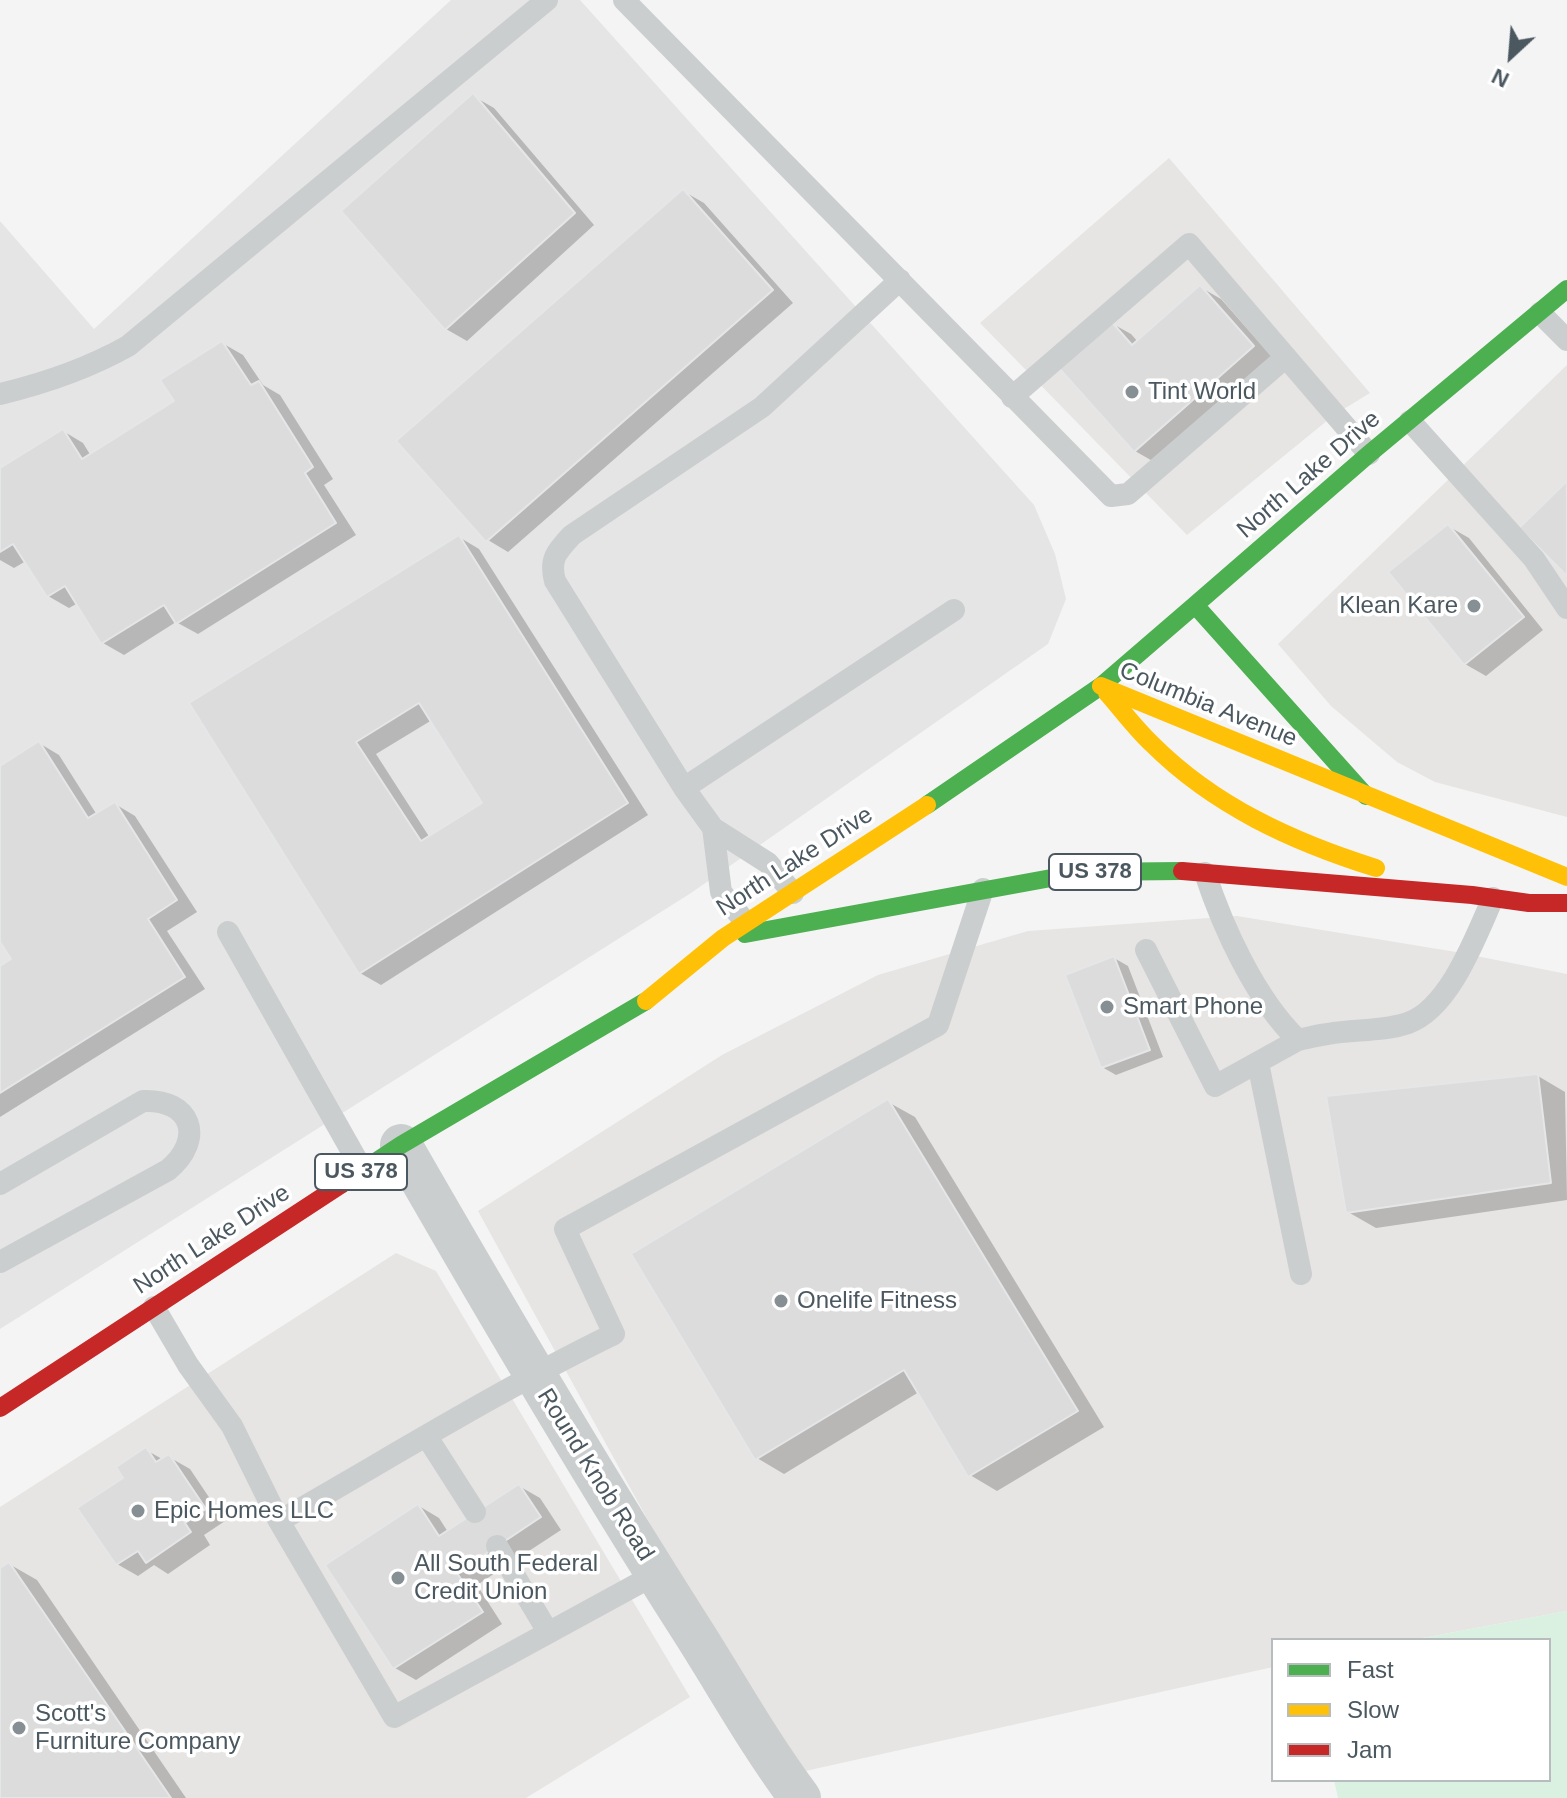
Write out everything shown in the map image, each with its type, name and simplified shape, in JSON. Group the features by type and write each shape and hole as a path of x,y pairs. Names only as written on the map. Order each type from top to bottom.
{"main road":[{"name":"North Lake Drive","path":"0,1408 401,1145 639,1007 723,938 1004,754 1101,686 1369,454 1567,289"},
{"path":"1195,605 1366,796"},
{"name":"Columbia Avenue","path":"1101,686 1564,875"},
{"name":"Columbia Avenue","path":"1101,686 1158,751 1209,794 1263,825 1322,853 1482,896"},
{"name":"Columbia Avenue","path":"723,938 1084,872 1172,870 1482,896 1529,903 1567,903"}],"street":[{"name":"Round Knob Road","path":"401,1145 532,1374 709,1657 748,1725 800,1798"}],"lane":[{"path":"0,394 50,382 93,366 128,346 547,0"},
{"path":"624,0 645,8 900,280 1111,496 1128,494 1286,357"},
{"path":"1012,397 1189,244 1369,454"},
{"path":"793,893 768,863 713,828 684,788 555,581 552,567 558,549 572,535 762,407 900,280"},
{"path":"1540,313 1567,340"},
{"path":"1410,421 1534,559 1567,608"},
{"path":"684,788 954,610"},
{"path":"713,828 721,892 746,923"},
{"path":"1564,875 1567,849"},
{"path":"1205,873 1214,899 1250,973 1280,1023 1298,1040"},
{"path":"279,1521 532,1374 614,1334 565,1229 938,1025 983,889"},
{"path":"1146,950 1215,1086 1298,1040 1409,1023 1424,1015 1443,995 1463,961 1482,896"},
{"path":"228,932 363,1171"},
{"path":"1258,1063 1301,1274"},
{"path":"0,1184 143,1101 160,1100 174,1106 186,1117 191,1131 179,1161 168,1170 0,1262"},
{"path":"154,1307 188,1365 232,1426 279,1521 394,1717 656,1574"},
{"path":"427,1437 475,1512"},
{"path":"497,1546 548,1632"}],"shaded area":[{"path":"451,0 580,0 1034,505 1055,554 1066,599 1048,644 691,893 0,1329 0,221 94,329"},
{"path":"1169,158 1370,393 1334,415 1187,535 980,323"},
{"path":"1567,365 1567,817 1435,782 1397,762 1331,706 1278,644"},
{"path":"1237,916 1456,952 1567,974 1567,1611 1423,1638 1271,1638 1271,1667 801,1772 694,1604 478,1211 722,1055 878,975 1028,931"},
{"path":"396,1253 436,1271 690,1697 526,1798 0,1798 0,1507"}],"green space":[{"path":"1567,1611 1567,1798 1338,1798 1334,1782 1551,1782 1551,1638 1423,1638"}],"building":[{"path":"473,93 575,213 445,330 341,211"},
{"path":"683,189 773,290 486,542 396,441"},
{"path":"1200,285 1254,346 1134,452 1058,367 1110,320 1132,345"},
{"path":"222,341 251,385 259,381 313,467 305,473 336,523 176,624 164,605 101,644 65,586 47,597 13,544 0,552 0,468 63,429 82,459 174,401 160,380"},
{"path":"1567,481 1567,576 1519,528"},
{"path":"1448,524 1524,617 1464,665 1388,572"},
{"path":"459,535 628,803 359,974 189,703","holes":["419,703 482,803 421,841 356,742"]},
{"path":"39,741 88,818 115,802 177,900 148,919 185,977 0,1093 0,966 11,959 0,942 0,766"},
{"path":"1114,956 1150,1050 1101,1068 1065,975"},
{"path":"1538,1074 1551,1183 1346,1213 1326,1096"},
{"path":"888,1099 1078,1411 968,1477 904,1370 755,1460 631,1254"},
{"path":"146,1447 156,1462 169,1454 206,1509 185,1523 191,1532 146,1563 138,1551 116,1565 77,1508 123,1478 116,1467"},
{"path":"519,1484 541,1517 457,1573 483,1612 393,1669 325,1565 418,1504 439,1536"},
{"path":"9,1562 171,1798 0,1798 0,1568"}],"traffic: fast":[{"path":"1195,605 1369,454 1567,289"},
{"path":"927,805 1101,686 1195,605 1366,796"},
{"path":"745,934 1084,872 1182,871"},
{"path":"342,1184 401,1145 646,1001"}],"traffic: slow":[{"path":"1101,686 1567,877"},
{"path":"1107,693 1146,738 1176,766 1228,804 1285,834 1376,868"},
{"path":"646,1001 723,938 927,805"}],"traffic: jam":[{"path":"1182,871 1472,895 1529,903 1567,903"},
{"path":"0,1408 342,1184"}],"place":[{"name":"Tint World","path":"1132,392"},
{"name":"Klean Kare","path":"1474,606"},
{"name":"Smart Phone","path":"1107,1007"},
{"name":"Onelife Fitness","path":"781,1301"},
{"name":"Epic Homes LLC","path":"138,1511"},
{"name":"All South Federal Credit Union","path":"398,1578"},
{"name":"Scott's Furniture Company","path":"19,1728"}]}
